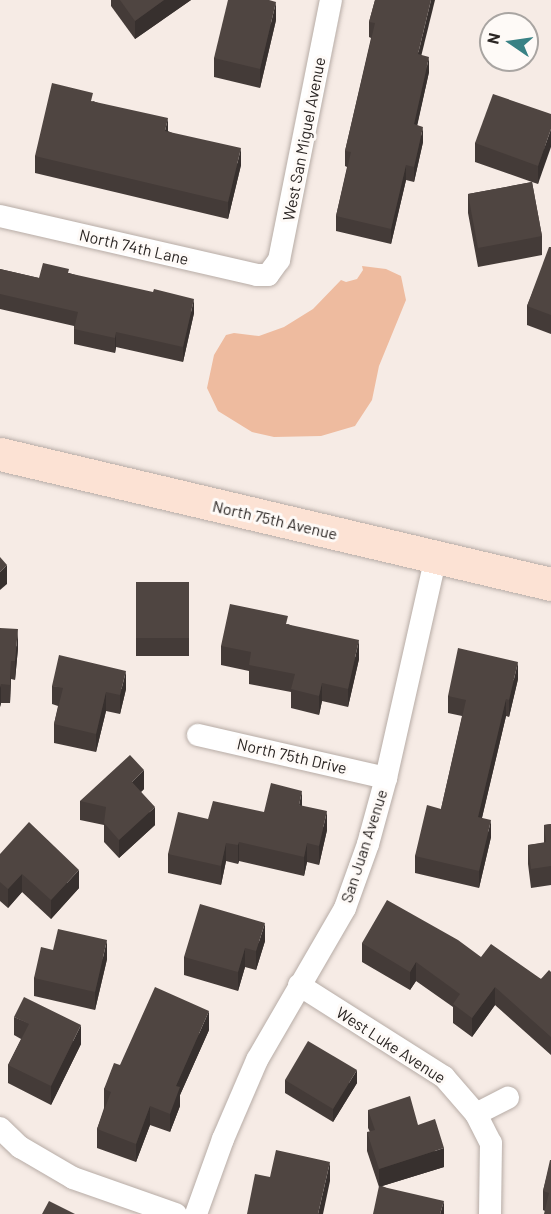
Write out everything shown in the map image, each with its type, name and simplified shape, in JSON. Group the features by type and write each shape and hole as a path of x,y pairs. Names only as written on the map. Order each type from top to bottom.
{"main road":[{"name":"North 75th Avenue","path":"0,454 551,584"}],"street":[{"name":"West San Miguel Avenue","path":"268,275 279,260 331,0"},
{"name":"North 74th Lane","path":"0,216 257,275 268,275"},
{"name":"San Juan Avenue","path":"196,1214 223,1138 257,1060 345,908 368,844 386,778 436,557"},
{"name":"North 75th Drive","path":"198,735 386,778"},
{"name":"West Luke Avenue","path":"299,985 444,1077 476,1114 491,1143 490,1214"},
{"path":"476,1114 508,1098"},
{"path":"0,1128 20,1147 73,1178 176,1214"}],"shaded area":[{"path":"362,266 386,269 401,276 406,300 379,366 372,400 355,426 321,436 274,437 252,432 218,411 207,388 214,355 226,335 234,333 259,336 284,327 313,309 341,280 346,282 357,279 363,270"}],"building":[{"path":"120,0 164,0 135,21"},
{"path":"228,0 276,2 260,69 214,58"},
{"path":"375,0 431,0 418,54 429,57 414,124 423,127 414,167 406,165 391,229 336,216 351,152 345,151 375,23 369,22"},
{"path":"52,83 93,93 91,101 168,118 165,131 241,148 228,202 35,156"},
{"path":"493,94 551,114 551,129 538,166 475,143"},
{"path":"532,182 542,236 478,248 468,194"},
{"path":"549,247 551,247 551,315 527,306"},
{"path":"43,263 69,269 68,273 194,299 183,347 116,332 115,338 74,329 78,312 0,294 0,269 39,278"},
{"path":"0,557 7,565 0,572"},
{"path":"136,582 189,582 189,638 136,638"},
{"path":"230,604 288,616 286,624 359,640 348,689 322,683 319,696 291,689 295,674 249,665 251,652 221,646"},
{"path":"0,628 18,629 15,661 11,661 10,685 1,684 0,688"},
{"path":"458,648 518,662 509,700 506,699 478,817 491,820 479,871 415,856 427,805 441,809 466,700 448,696"},
{"path":"59,655 126,671 120,695 106,692 96,734 54,724 63,688 52,686"},
{"path":"130,755 144,770 132,782 155,807 119,840 104,823 106,807 80,801"},
{"path":"271,783 302,791 299,805 327,811 319,846 307,843 304,857 239,842 238,845 226,843 221,866 168,854 178,812 208,819 213,801 264,812"},
{"path":"29,822 79,870 51,900 22,874 8,889 0,882 0,854"},
{"path":"551,824 551,866 531,869 528,845 546,842 544,825"},
{"path":"387,900 458,940 481,957 491,944 541,979 549,970 551,972 551,1037 495,987 472,1018 453,1004 460,994 416,962 410,972 362,943"},
{"path":"200,904 265,923 256,951 245,948 238,972 184,957"},
{"path":"58,929 107,940 95,992 34,978 41,947 53,950"},
{"path":"155,987 209,1011 176,1086 180,1087 170,1114 150,1106 136,1144 97,1129 111,1092 104,1089 114,1063 120,1065"},
{"path":"24,997 81,1025 51,1086 8,1065 29,1024 14,1017"},
{"path":"308,1041 357,1070 333,1109 285,1080"},
{"path":"410,1096 418,1125 435,1119 444,1148 379,1169 367,1132 375,1130 368,1110"},
{"path":"276,1150 330,1162 318,1214 247,1214 255,1174 270,1177"},
{"path":"550,1160 551,1214 544,1214 549,1193 543,1191"},
{"path":"379,1186 444,1201 440,1214 373,1214"},
{"path":"49,1201 75,1214 42,1214"}]}
